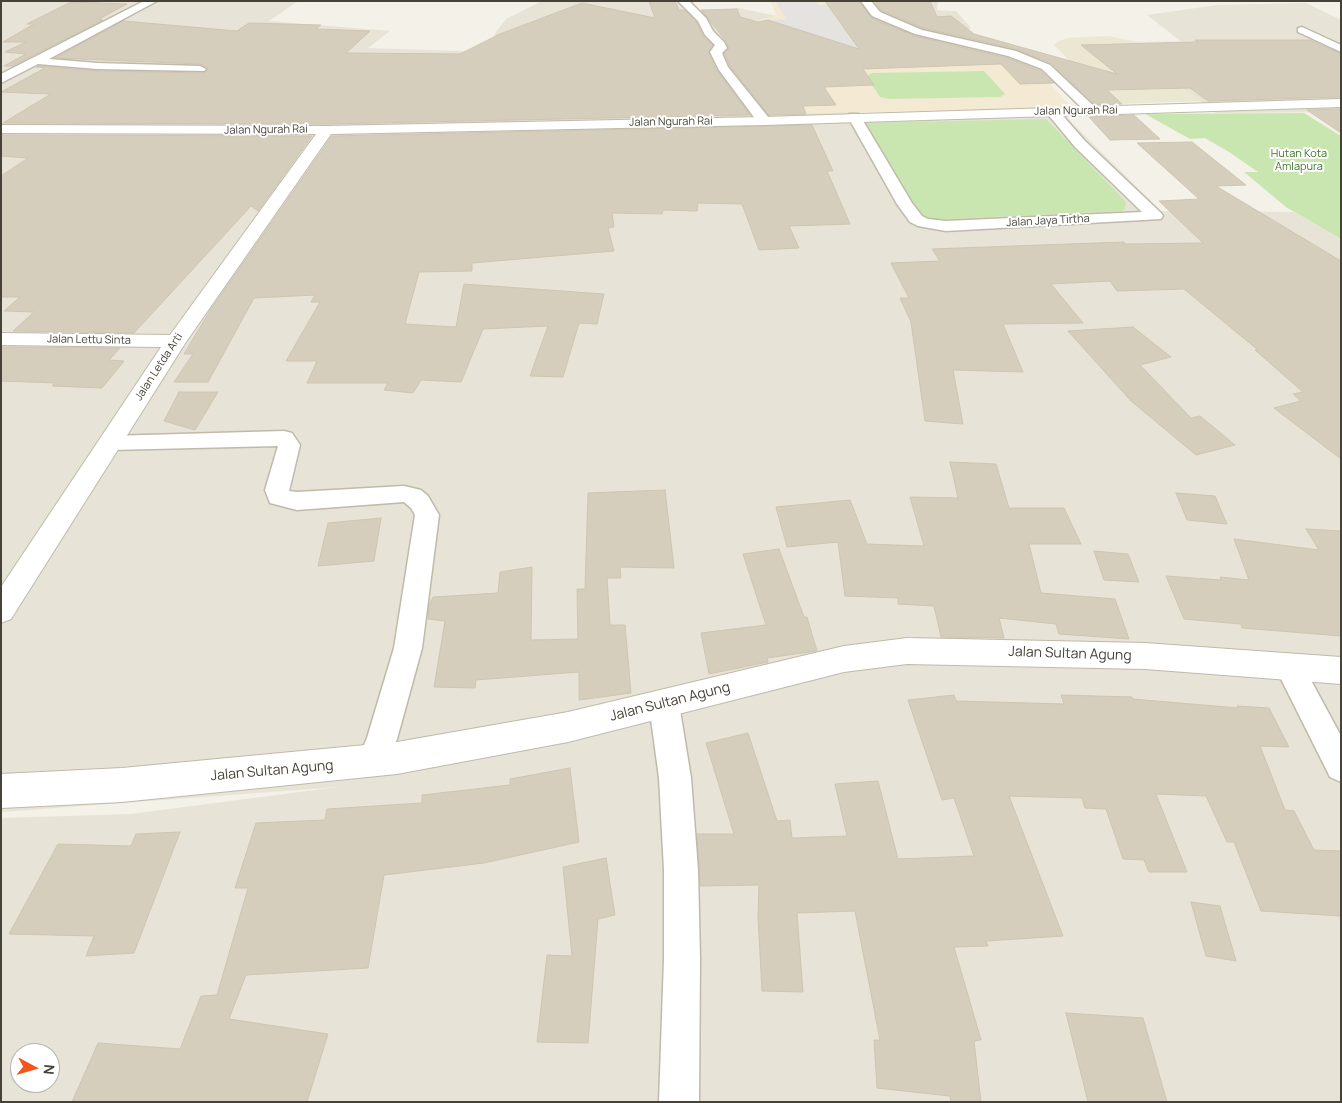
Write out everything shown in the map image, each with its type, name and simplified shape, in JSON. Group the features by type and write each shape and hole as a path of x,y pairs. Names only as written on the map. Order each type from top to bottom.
{"street":[{"path":"1,79 152,1"},
{"path":"683,1 702,20 709,33 720,44 720,48 716,52 723,68 764,121"},
{"path":"866,1 876,14 918,32 1012,53 1046,67 1093,111"},
{"path":"1302,30 1341,49"},
{"path":"38,61 97,66 200,69"},
{"name":"Jalan Ngurah Rai","path":"1,129 116,131 328,130 764,121 1341,103"},
{"name":"Jalan Jaya Tirtha","path":"854,117 905,204 916,219 924,223 946,226 1155,216 1080,144 1052,112"},
{"name":"Jalan Letda Arti","path":"1,611 176,341 328,130"},
{"name":"Jalan Lettu Sinta","path":"1,339 176,341"},
{"path":"110,443 284,438 289,444 277,490 278,497 297,501 404,494 413,496 420,502 427,515 408,648 385,730 372,761"},
{"name":"Jalan Sultan Agung","path":"1,791 122,785 372,761 460,748 548,731 844,659 907,651 1144,656 1341,671"},
{"path":"1289,667 1341,767"},
{"path":"664,704 675,778 681,870 682,959 679,1102"}],"shaded area":[{"path":"1,1 298,1 269,21 390,31 368,48 486,52 496,32 506,19 542,1 681,1 691,12 738,8 777,16 754,21 805,47 863,121 1065,116 1161,211 1294,212 1341,239 1341,1102 1,1102 1,818 131,814 338,787 1,812"},
{"path":"770,1 857,1 867,14 889,25 890,30 944,47 965,45 998,51 1031,64 1073,108 776,114 754,21 777,16"},
{"path":"776,1 815,1 818,5 832,4 872,51 850,51 812,34 792,33 768,20 786,19"},
{"path":"857,1 938,1 937,10 956,11 971,28 933,43 894,33 867,14"},
{"path":"1306,3 1341,20 1341,112 1216,113 1177,84 1192,50 1147,15 1217,5"},
{"path":"1108,36 1138,42 1182,41 1192,50 1178,85 1202,101 1114,104 1095,88 1068,88 1050,71 1060,70 1068,63 1068,59 1054,45 1059,41 1068,38"}],"green space":[{"path":"984,71 1005,94 1000,97 889,99 880,97 866,76 872,73"},
{"name":"Hutan Kota Amlapura","path":"1304,113 1341,136 1341,239 1286,207 1244,172 1258,172 1229,152 1205,138 1190,139 1145,114"},
{"path":"1046,119 1126,202 1125,209 1121,211 931,220 920,218 857,123"}],"building":[{"path":"649,1 675,1 679,10 685,10 696,22 703,36 713,45 708,53 717,71 750,115 327,124 3,123 51,94 1,92 45,68 36,67 38,66 97,71 204,73 207,70 207,67 200,64 55,58 123,21 237,31 249,23 321,25 316,29 370,31 346,53 460,54 500,34 582,3 655,18"},
{"path":"825,1 859,1 871,18 915,36 1007,58 1041,71 1054,83 1020,84 1001,64 863,69 874,85 824,87 836,105 803,106 806,114 769,115 730,66 724,53 729,48 726,41 701,10 737,9 740,17 758,22 768,20 859,49"},
{"path":"874,1 930,1 937,17 951,16 974,34 1117,74 1081,45 1198,42 1195,40 1310,40 1341,54 1341,97 1208,101 1190,88 1107,90 1122,104 1095,105 1051,63 1016,49 923,28 881,10"},
{"path":"71,2 127,4 99,19 103,20 12,66 4,66 26,54 5,52 26,42 3,42 34,24 27,24"},
{"path":"1341,109 1341,133 1307,110"},
{"path":"1134,115 1160,139 1110,140 1089,117"},
{"path":"812,125 833,171 827,171 850,224 789,226 799,248 759,250 742,204 698,203 697,211 663,210 662,214 612,213 614,227 608,228 614,251 472,263 472,271 419,272 405,324 456,327 464,284 604,294 597,324 579,323 563,377 530,376 548,326 483,329 461,382 421,380 413,393 384,390 388,383 307,383 317,361 286,361 320,302 311,302 315,295 254,298 208,382 174,382 193,354 184,354 211,309 332,136"},
{"path":"1,135 312,136 258,211 251,206 134,333 13,331 34,312 4,311 20,297 1,297 1,176 28,158 1,156"},
{"path":"1192,142 1246,185 1216,186 1341,261 1341,459 1274,408 1301,401 1293,394 1303,392 1255,350 1258,350 1184,289 1117,291 1110,281 1051,284 1083,323 1003,324 1023,372 953,370 963,424 925,421 911,322 900,298 909,298 891,263 940,261 932,249 1124,242 1125,244 1203,243 1159,201 1199,199 1137,143"},
{"path":"1133,327 1171,357 1140,365 1191,418 1200,416 1235,445 1196,455 1131,401 1068,331"},
{"path":"1,347 120,348 109,360 124,361 102,388 52,386 55,383 1,381"},
{"path":"179,392 218,392 195,430 164,421"},
{"path":"950,462 996,464 1009,508 1064,508 1081,544 1029,544 1041,593 1115,599 1129,639 1059,634 1056,624 999,618 1004,638 941,637 934,606 898,604 898,598 845,596 838,542 787,547 776,507 850,500 867,544 924,546 910,497 958,498"},
{"path":"665,490 674,568 620,567 621,578 607,578 610,625 625,625 631,693 579,700 579,672 476,680 475,688 434,687 445,621 428,619 429,606 433,597 498,593 500,572 532,567 531,640 578,639 577,589 585,589 588,493"},
{"path":"1176,493 1215,496 1227,524 1187,520"},
{"path":"381,518 374,561 318,566 328,523"},
{"path":"1306,529 1341,531 1341,636 1242,628 1241,624 1184,619 1166,576 1221,580 1220,577 1249,580 1234,539 1319,550"},
{"path":"779,549 804,617 807,617 817,651 767,658 768,662 709,674 701,633 766,625 743,554"},
{"path":"1094,551 1128,554 1139,582 1104,580"},
{"path":"954,695 956,701 1064,704 1061,695 1132,697 1133,699 1238,708 1237,706 1269,708 1289,747 1260,746 1285,810 1294,811 1314,850 1341,851 1341,916 1261,911 1234,842 1227,842 1206,796 1156,794 1187,872 1149,872 1144,860 1123,859 1106,809 1085,808 1082,798 1009,796 1063,936 986,941 988,946 954,947 981,1040 974,1041 981,1102 951,1102 950,1096 877,1088 874,1040 880,1040 855,911 797,913 803,992 762,991 758,917 759,885 700,886 697,834 734,834 706,743 748,733 777,821 790,820 792,838 847,836 835,784 878,781 898,859 974,856 954,798 942,800 908,700"},
{"path":"570,768 579,842 484,863 384,875 368,968 246,975 229,1019 328,1034 307,1102 72,1102 98,1043 180,1049 201,996 217,995 248,888 235,888 256,823 325,820 327,809 422,803 422,795 510,785 510,779"},
{"path":"180,832 134,953 86,956 94,936 9,934 58,844 131,846 136,834"},
{"path":"606,858 615,915 598,919 588,1043 537,1042 547,955 572,956 563,867"},
{"path":"1191,902 1220,906 1236,961 1206,956"},
{"path":"1066,1013 1143,1018 1167,1102 1088,1102"}]}
